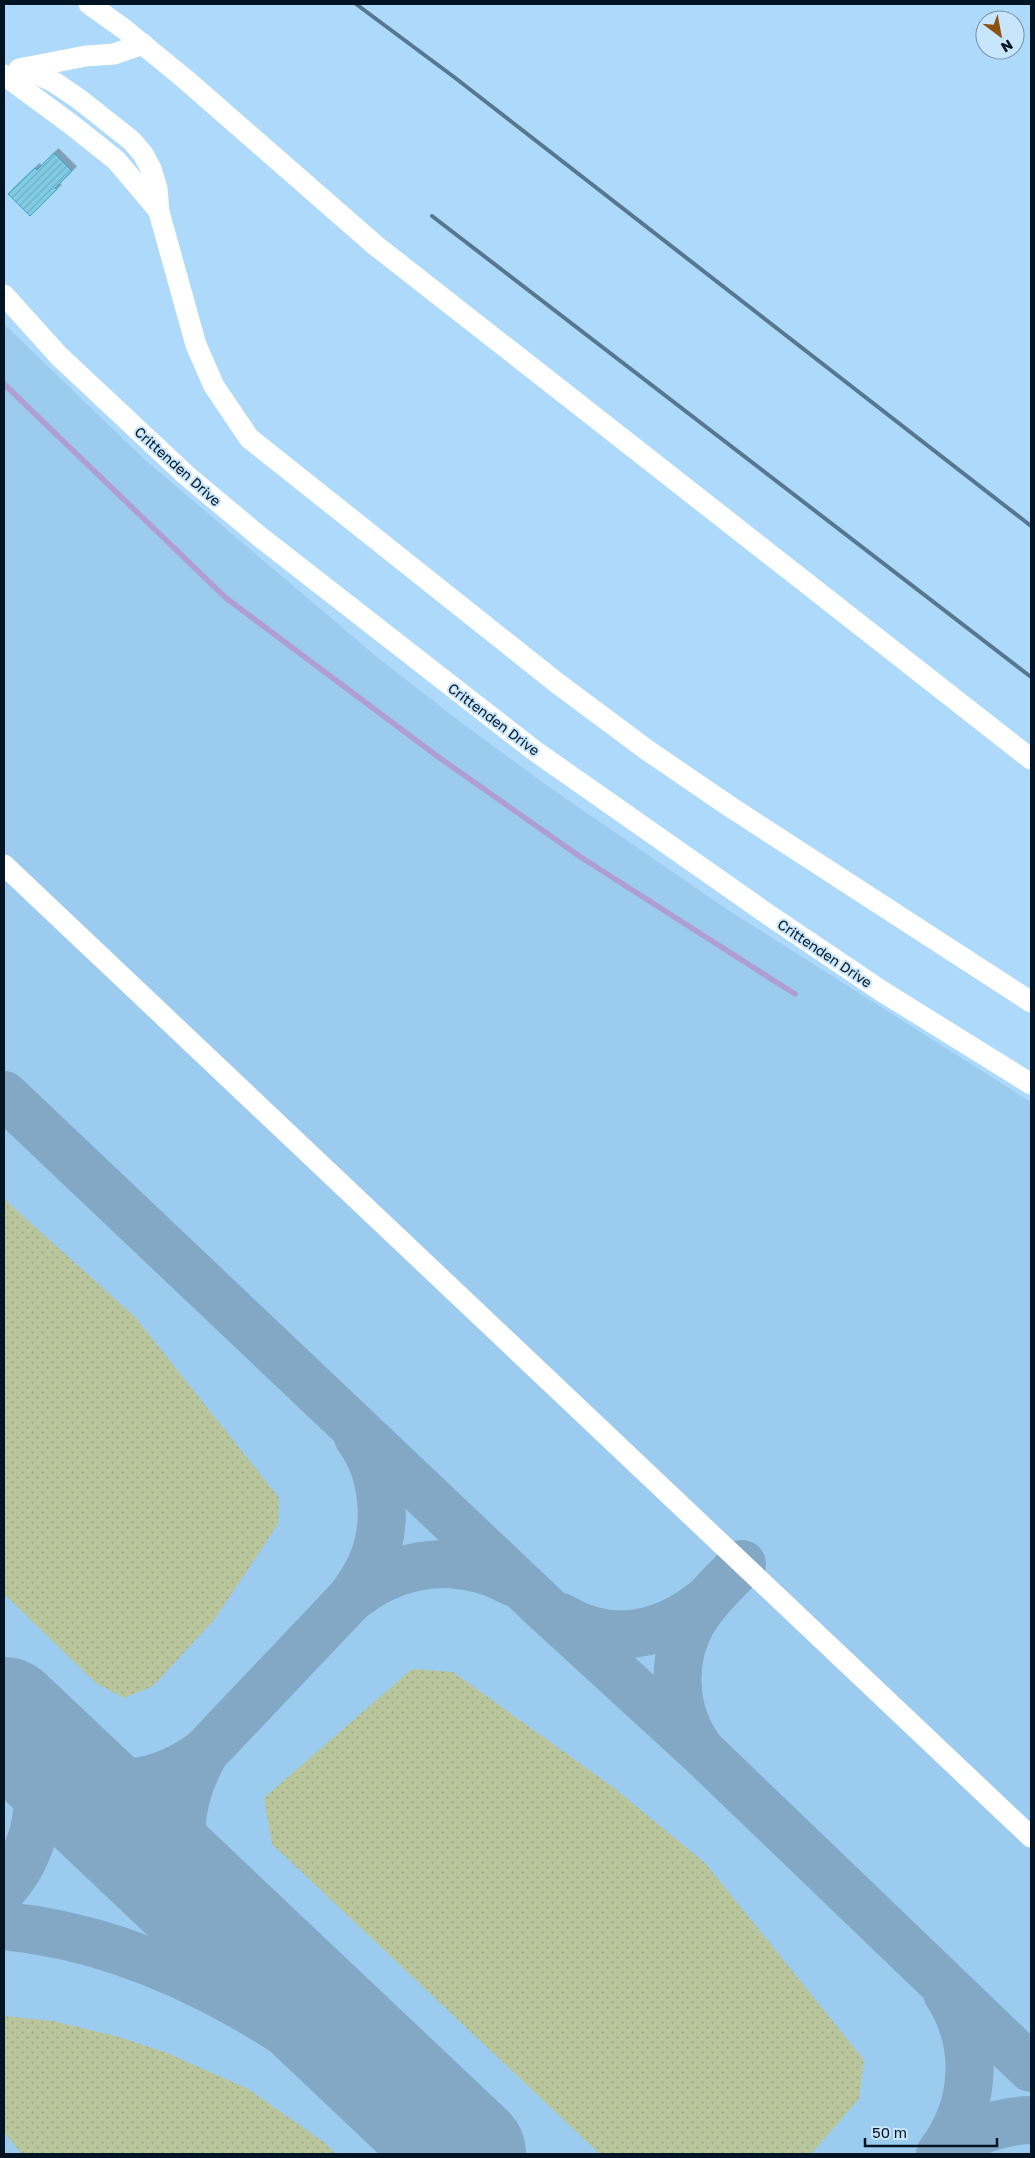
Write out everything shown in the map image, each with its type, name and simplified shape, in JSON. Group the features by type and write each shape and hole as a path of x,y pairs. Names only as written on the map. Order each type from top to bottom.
{"street":[{"path":"89,4 143,44 375,246 1031,759"},
{"path":"10,72 86,56 114,54 143,44"},
{"path":"10,72 54,82 132,141 151,169 157,188 159,212 196,345 214,386 249,438 557,683 647,750 737,811 1031,1002"},
{"name":"Crittenden Drive","path":"4,294 59,356 186,475 259,536 468,699 535,750 762,911 880,990 1031,1084"},
{"path":"4,865 1031,1837"}],"shaded area":[{"path":"4,324 144,459 378,658 463,724 549,787 728,910 1031,1102 1031,2154 4,2154"}],"green space":[{"path":"4,1199 135,1317 279,1498 278,1524 214,1620 153,1686 124,1698 96,1683 4,1594"},
{"path":"412,1669 453,1672 614,1788 705,1863 864,2060 859,2099 811,2154 600,2154 272,1844 264,1798"},
{"path":"4,2016 53,2021 119,2037 167,2053 248,2089 325,2143 336,2154 22,2154 4,2132"}],"building":[{"path":"54,153 72,171 30,216 8,194"}],"waterway":[{"path":"4,384 226,598 437,756 579,856 795,994"}],"taxiway":[{"path":"4,1095 545,1608 700,1750 1031,2068"},
{"path":"358,1437 374,1466 381,1499 382,1516 377,1549 371,1565 351,1598 383,1578 403,1570 434,1564 466,1566 497,1575 512,1582"},
{"path":"697,1745 689,1731 679,1700 678,1668 681,1652 685,1636 697,1614 742,1564"},
{"path":"214,1916 191,1875 182,1835 183,1815 194,1774 205,1752 351,1598"},
{"path":"561,1617 599,1632 637,1633 673,1622 707,1600"},
{"path":"4,1888 17,1871 27,1852 34,1831 37,1809 37,1788 33,1767 24,1747 10,1730"},
{"path":"30,1742 72,1770 107,1781 124,1782 158,1777 174,1771 205,1752"},
{"path":"4,1926 66,1936 127,1953 185,1977 241,2006 295,2039 347,2075 444,2154"},
{"path":"940,2154 961,2116 967,2095 969,2075 969,2054 965,2033 958,2013 947,1993"},
{"path":"941,2154 972,2134 1007,2123 1031,2120"}],"runway":[{"path":"4,1717 466,2154"}],"railway":[{"path":"356,4 454,77 1031,526"},
{"path":"432,216 1031,677"}]}
